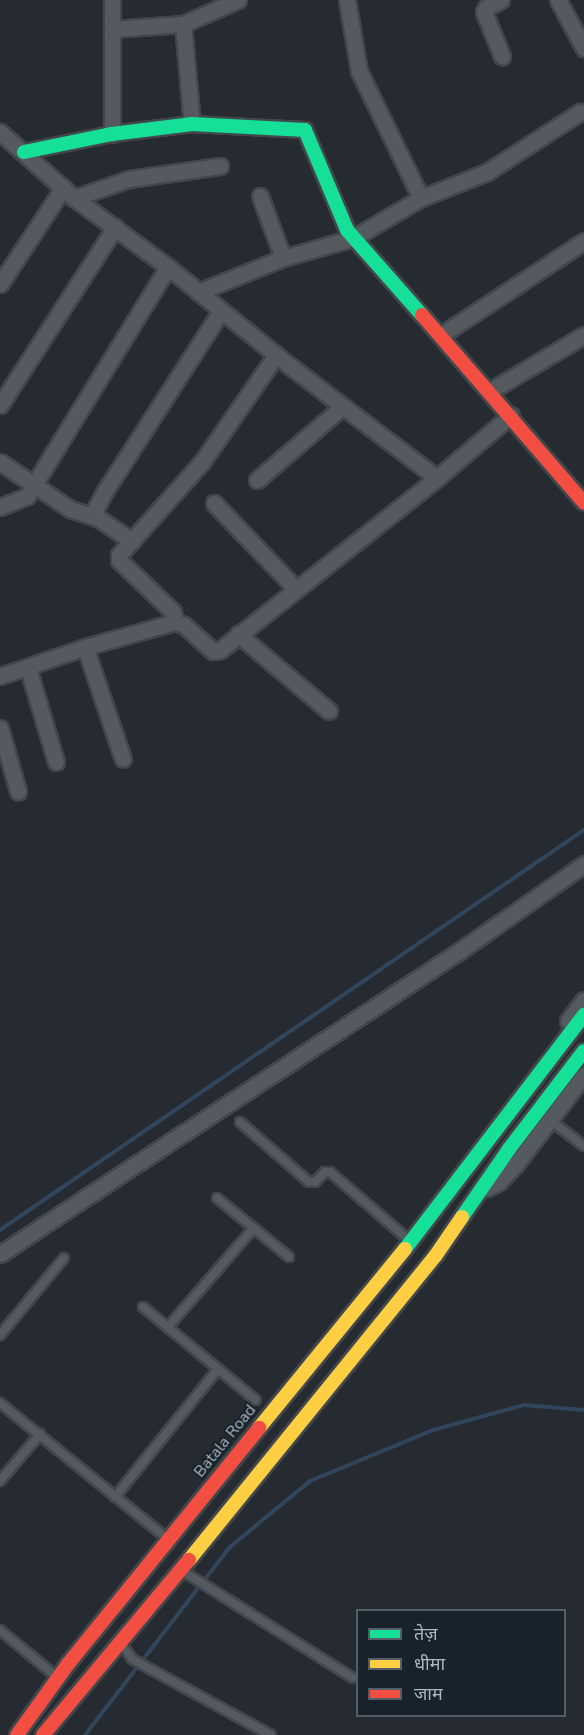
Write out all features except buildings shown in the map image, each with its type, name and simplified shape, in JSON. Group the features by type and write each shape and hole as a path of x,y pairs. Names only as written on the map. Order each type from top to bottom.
{"main road":[{"path":"24,152 112,134 192,124 305,130 315,149 342,219 353,238 511,415 584,503"},
{"name":"Batala Road","path":"17,1735 58,1678 168,1538 411,1242 584,1015"},
{"path":"43,1735 180,1569 198,1551 393,1310 436,1255 509,1149 584,1052"}],"street":[{"path":"112,0 112,134"},
{"path":"112,28 183,24 238,0"},
{"path":"347,0 360,71 421,198"},
{"path":"501,0 486,8 484,15 502,56"},
{"path":"558,0 584,48"},
{"path":"183,24 192,124"},
{"path":"198,292 283,258 353,238 421,198 487,172 580,112"},
{"path":"2,139 24,152 69,193 168,267 276,356 437,478"},
{"path":"0,284 69,193 129,178 220,166"},
{"path":"260,196 283,258"},
{"path":"0,405 115,227"},
{"path":"441,335 584,241"},
{"path":"0,507 22,500 27,496 32,483 168,267"},
{"path":"92,516 111,481 221,311"},
{"path":"490,391 584,335"},
{"path":"175,622 173,612 119,560 119,555 202,462 276,356"},
{"path":"256,480 343,406"},
{"path":"0,676 85,647 175,622 184,625 213,651 222,649 437,478 511,415"},
{"path":"0,462 70,509 92,516 132,541"},
{"path":"214,503 296,589"},
{"path":"238,634 329,711"},
{"path":"85,647 123,759"},
{"path":"28,668 56,762"},
{"path":"0,728 18,791"},
{"path":"0,1254 448,959 584,864"},
{"path":"465,1172 463,1164 584,1000"},
{"path":"481,1190 499,1182 584,1075"}],"lane":[{"path":"550,1120 584,1146"},
{"path":"240,1122 309,1182 315,1182 325,1172 330,1172 411,1242"},
{"path":"217,1198 289,1257"},
{"path":"168,1327 253,1229"},
{"path":"0,1335 64,1258"},
{"path":"143,1307 256,1400"},
{"path":"115,1497 217,1370"},
{"path":"0,1403 168,1538"},
{"path":"0,1481 40,1434"},
{"path":"180,1569 353,1678"},
{"path":"0,1630 58,1678"},
{"path":"121,1643 132,1659 145,1667 271,1735"}],"waterway":[{"path":"0,1230 584,830"},
{"path":"85,1735 230,1547 310,1481 433,1430 524,1405 584,1410"}],"traffic: fast":[{"path":"24,152 112,134 192,124 305,130 347,230 422,315"},
{"path":"405,1249 584,1015"},
{"path":"462,1217 509,1149 584,1051"}],"traffic: slow":[{"path":"189,1560 436,1255 462,1217"},
{"path":"259,1428 405,1249"}],"traffic: jam":[{"path":"422,315 584,503"},
{"path":"17,1735 68,1664 259,1428"},
{"path":"43,1735 189,1560"}]}
